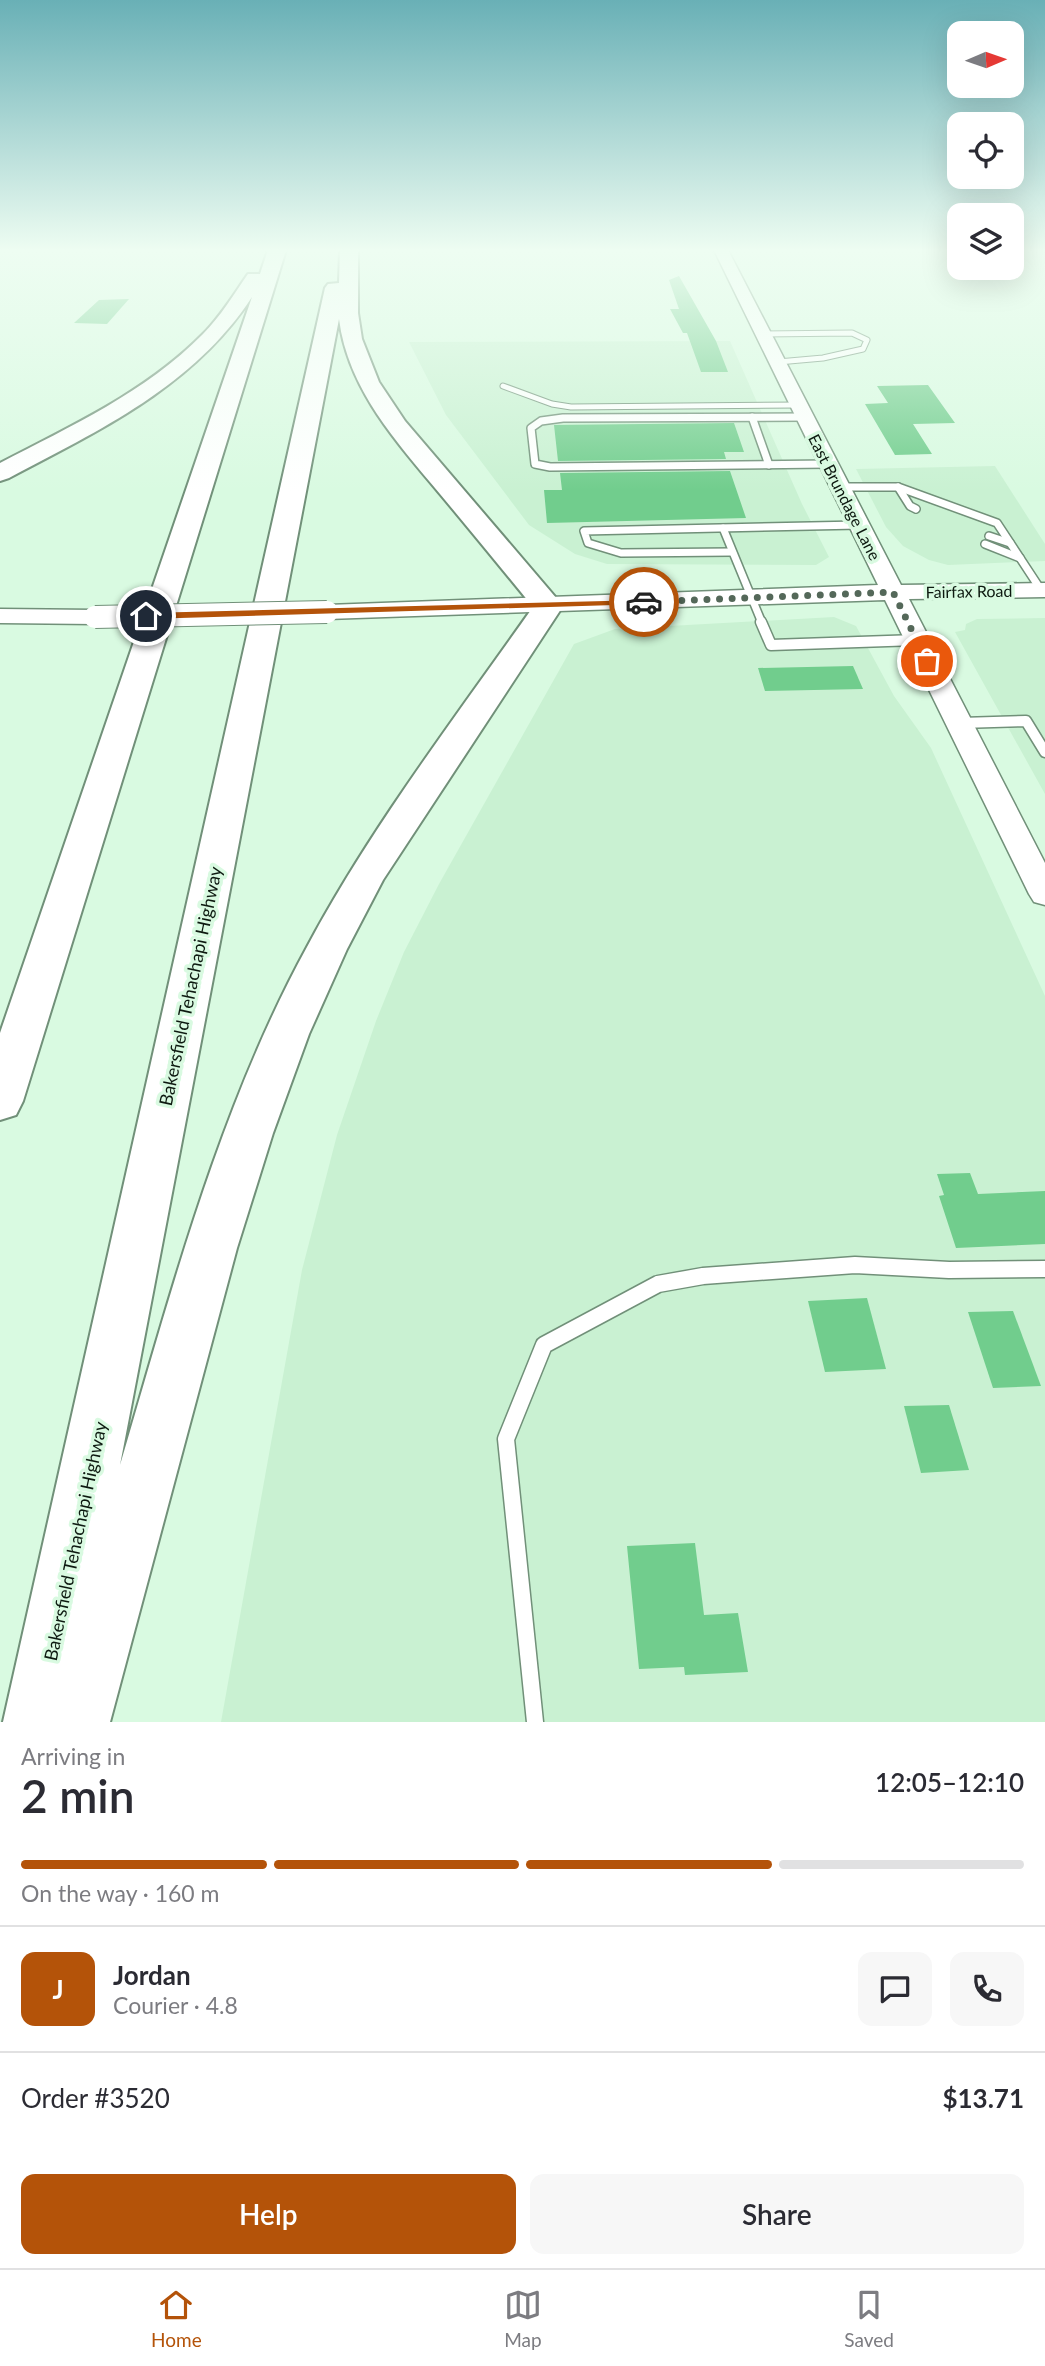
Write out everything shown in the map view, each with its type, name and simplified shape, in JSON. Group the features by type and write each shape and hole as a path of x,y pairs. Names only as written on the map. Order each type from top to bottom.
{"highway":[{"path":"0,473 117,410 174,372 217,330"},
{"path":"0,1101 249,330"},
{"name":"Bakersfield Tehachapi Highway","path":"37,1722 326,330"},
{"path":"76,1722 211,1248 249,1133 287,1034 326,950 366,876 548,606 396,425 368,382 358,360 351,330"}],"main road":[{"name":"East Brundage Lane","path":"761,330 1045,894"},
{"name":"Fairfax Road","path":"0,616 95,617 327,612 893,592 1043,590"}],"lane":[{"path":"763,334 852,333 867,340 863,349 778,362"},
{"path":"503,386 552,404 571,407 802,411"},
{"path":"802,411 752,417 563,418 541,421 531,428 535,464 550,467 828,464"},
{"path":"752,417 769,464"},
{"path":"840,487 898,487 997,523 1043,590"},
{"path":"898,487 913,508"},
{"path":"732,552 621,553 588,542 584,531 859,525"},
{"path":"723,528 771,645 917,640"},
{"path":"1010,544 987,540 1020,558"},
{"path":"959,723 1026,721 1045,752"},
{"path":"535,1722 506,1439 544,1345 658,1284 703,1276 855,1265 949,1270 1045,1269"}],"shaded area":[{"path":"730,341 802,504 829,557 816,565 607,564 575,554 529,525 446,415 409,342"},
{"path":"995,466 1045,544 1045,561 948,565 929,560 903,546 886,527 856,469"},
{"path":"834,617 856,626 894,696 931,748 1045,996 1045,1722 221,1722 302,1270 337,1135 376,1021 404,952 439,884 574,644 615,629"},
{"path":"1045,618 1045,794 955,632 965,630 966,624 977,619"}],"building":[{"path":"682,330 710,330 728,372 701,372 687,333"},
{"path":"928,385 955,423 913,424 932,454 895,455 865,404 888,403 877,386"},
{"path":"734,423 744,452 724,452 726,459 558,461 554,425"},
{"path":"730,471 746,518 547,523 544,490 562,490 560,473"},
{"path":"853,666 863,689 765,691 758,668"},
{"path":"970,1173 978,1194 1045,1191 1045,1244 956,1248 939,1196 944,1195 937,1174"},
{"path":"867,1298 886,1369 825,1372 808,1301"},
{"path":"1013,1311 1041,1386 993,1388 968,1312"},
{"path":"949,1405 969,1470 921,1473 904,1406"},
{"path":"695,1543 704,1615 738,1613 748,1672 685,1675 684,1667 639,1669 627,1546"}],"way so far":[{"path":"644,602 893,592 927,661"}],"route":[{"path":"146,616 644,602"}]}
